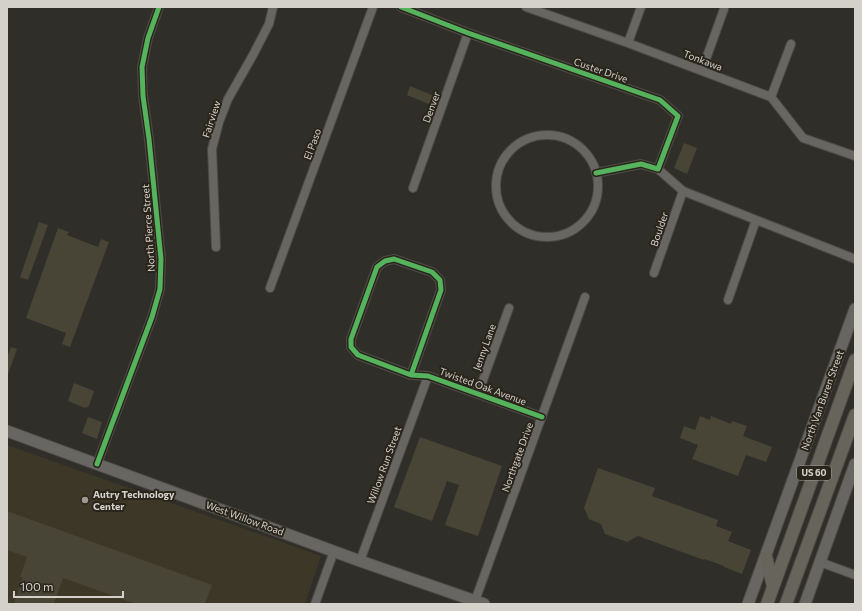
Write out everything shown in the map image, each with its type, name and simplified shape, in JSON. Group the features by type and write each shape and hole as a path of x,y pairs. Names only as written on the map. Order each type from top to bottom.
{"main road":[{"name":"North Van Buren Street","path":"748,604 855,308"},
{"name":"US 60","path":"767,604 855,360"},
{"name":"US 60","path":"786,604 855,415"},
{"name":"West Willow Road","path":"7,430 334,551 480,602"},
{"path":"805,604 855,464"},
{"path":"766,557 773,586"}],"street":[{"name":"North Pierce Street","path":"97,464 152,317 160,289 161,259 143,96 142,67 148,38 159,7"},
{"name":"Fairview","path":"216,247 212,149 215,135 228,99 268,24 273,7"},
{"name":"El Paso","path":"270,288 373,7"},
{"name":"Custer Drive","path":"401,7 468,33 660,100 678,116 658,169"},
{"name":"Tonkawa","path":"526,7 702,70 771,97"},
{"path":"628,43 641,7"},
{"path":"702,70 724,9"},
{"name":"Denver","path":"413,188 468,33"},
{"path":"791,44 771,97 803,138 855,156"},
{"path":"551,135 568,139 582,149 593,164 596,173 598,181 597,195 591,212 579,226 563,234 546,237 522,230 508,219 499,204 496,181 500,164 510,150 533,136 551,135"},
{"path":"596,173 642,164 658,169 682,191 855,259"},
{"name":"Boulder","path":"654,273 682,191"},
{"path":"728,300 756,220"},
{"name":"Twisted Oak Avenue","path":"411,375 441,290 440,280 432,272 394,259 385,261 377,267 351,339 351,347 358,355 411,375 428,376 542,417"},
{"name":"Northgate Drive","path":"480,602 542,417 585,297"},
{"name":"Jenny Lane","path":"478,394 509,308"},
{"name":"Willow Run Street","path":"360,560 428,376"},
{"path":"315,604 334,551"},
{"path":"820,562 855,575"}],"shaded area":[{"name":"Autry Technology Center","path":"7,445 321,556 305,604 7,604"}],"building":[{"path":"410,86 434,96 431,105 407,95"},
{"path":"684,143 697,148 687,174 674,168"},
{"path":"39,222 48,225 28,280 20,277"},
{"path":"58,228 69,232 67,235 98,247 101,239 109,242 70,347 62,344 66,333 26,318"},
{"path":"11,347 17,349 8,374 7,358"},
{"path":"74,383 94,391 89,406 85,408 68,401"},
{"path":"700,416 710,420 711,416 731,424 732,421 747,426 743,436 772,447 766,462 746,455 738,476 692,459 698,445 680,438 684,426 695,430"},
{"path":"88,417 102,422 97,439 82,433"},
{"path":"420,437 502,466 478,536 445,525 459,485 447,481 432,521 394,507"},
{"path":"598,468 655,488 652,496 718,520 716,526 732,532 728,541 751,550 742,574 724,566 638,536 627,542 605,534 601,524 589,519 584,508"},
{"path":"7,511 212,585 205,604 136,604 63,578 54,604 14,604 23,578 20,577 27,557 7,550"}],"cycle path":[{"path":"97,464 152,317 160,289 161,259 149,139 143,96 142,67 148,38 159,7"},
{"path":"401,7 468,33 660,100 678,116 658,169 641,164 596,173"},
{"path":"411,375 441,290 440,280 432,272 394,259 385,261 377,267 351,339 351,347 358,355 411,375 428,376 542,417"}],"place":[{"name":"Autry Technology Center","path":"85,500"}]}
